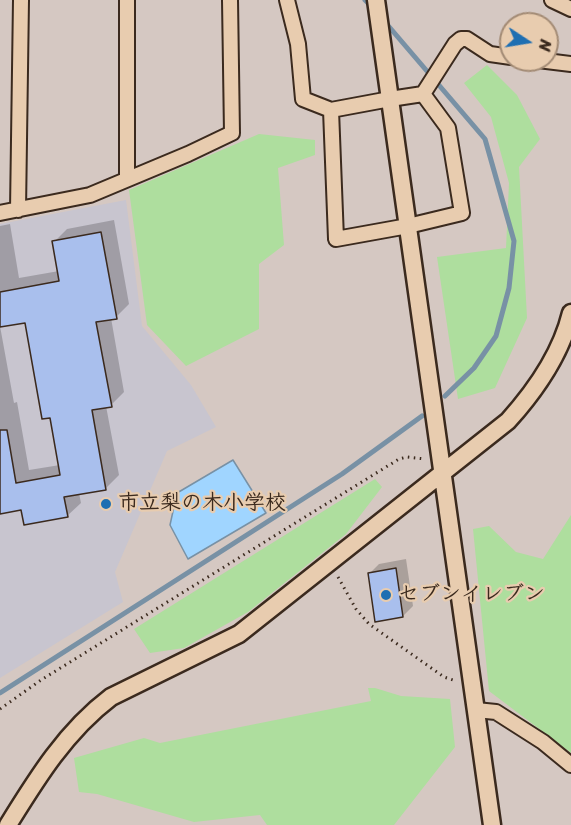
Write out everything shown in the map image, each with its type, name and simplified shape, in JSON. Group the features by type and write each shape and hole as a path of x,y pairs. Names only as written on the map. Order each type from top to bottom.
{"street":[{"path":"18,210 21,0"},
{"path":"127,0 127,179"},
{"path":"0,213 90,195 232,134 230,0"},
{"path":"287,0 298,44 303,99 331,110 423,94 454,44 461,39 467,39 490,54 499,55"},
{"path":"376,0 492,825"},
{"path":"552,0 571,9"},
{"path":"331,110 336,239 408,226 462,213 448,128 423,94"},
{"path":"8,825 40,774 92,711 111,698 238,634 508,421 532,393 548,369 571,313"},
{"path":"476,710 496,712 543,742 571,765"}],"path":[{"path":"0,709 41,681 399,459 407,457 424,459"},
{"path":"330,561 345,592 369,624 444,677 473,685"}],"shaded area":[{"path":"126,200 142,326 191,385 216,427 167,451 115,572 123,602 0,678 0,224"}],"green space":[{"path":"487,65 517,95 540,139 519,167 527,318 495,388 458,399 437,257 506,248 509,183 491,117 464,83"},
{"path":"259,134 315,140 315,155 278,168 284,245 259,264 259,329 186,366 147,325 129,190"},
{"path":"375,479 382,487 346,534 248,612 184,648 150,653 134,629"},
{"path":"571,515 571,753 489,691 473,529 489,526 516,552 543,559"},
{"path":"368,688 401,696 450,699 455,747 394,825 267,825 260,815 194,822 97,794 79,792 74,758 144,738 160,743 371,701"}],"water":[{"path":"233,460 266,513 188,559 170,525 177,493"}],"building":[{"path":"101,232 117,319 96,322 112,407 92,410 106,490 64,497 68,517 24,525 21,510 0,514 0,430 7,430 16,483 60,475 50,418 42,419 25,323 0,327 0,292 59,281 52,241"},
{"name":"セブンイレブン","path":"396,568 403,617 375,622 368,573"}],"waterway":[{"path":"365,0 373,8"},
{"path":"385,22 485,139 514,241 509,288 496,336 474,368 445,396"},
{"path":"0,693 342,474 422,416"}],"place":[{"name":"市立梨の木小学校","path":"106,504"},
{"name":"セブンイレブン","path":"386,595"}]}
